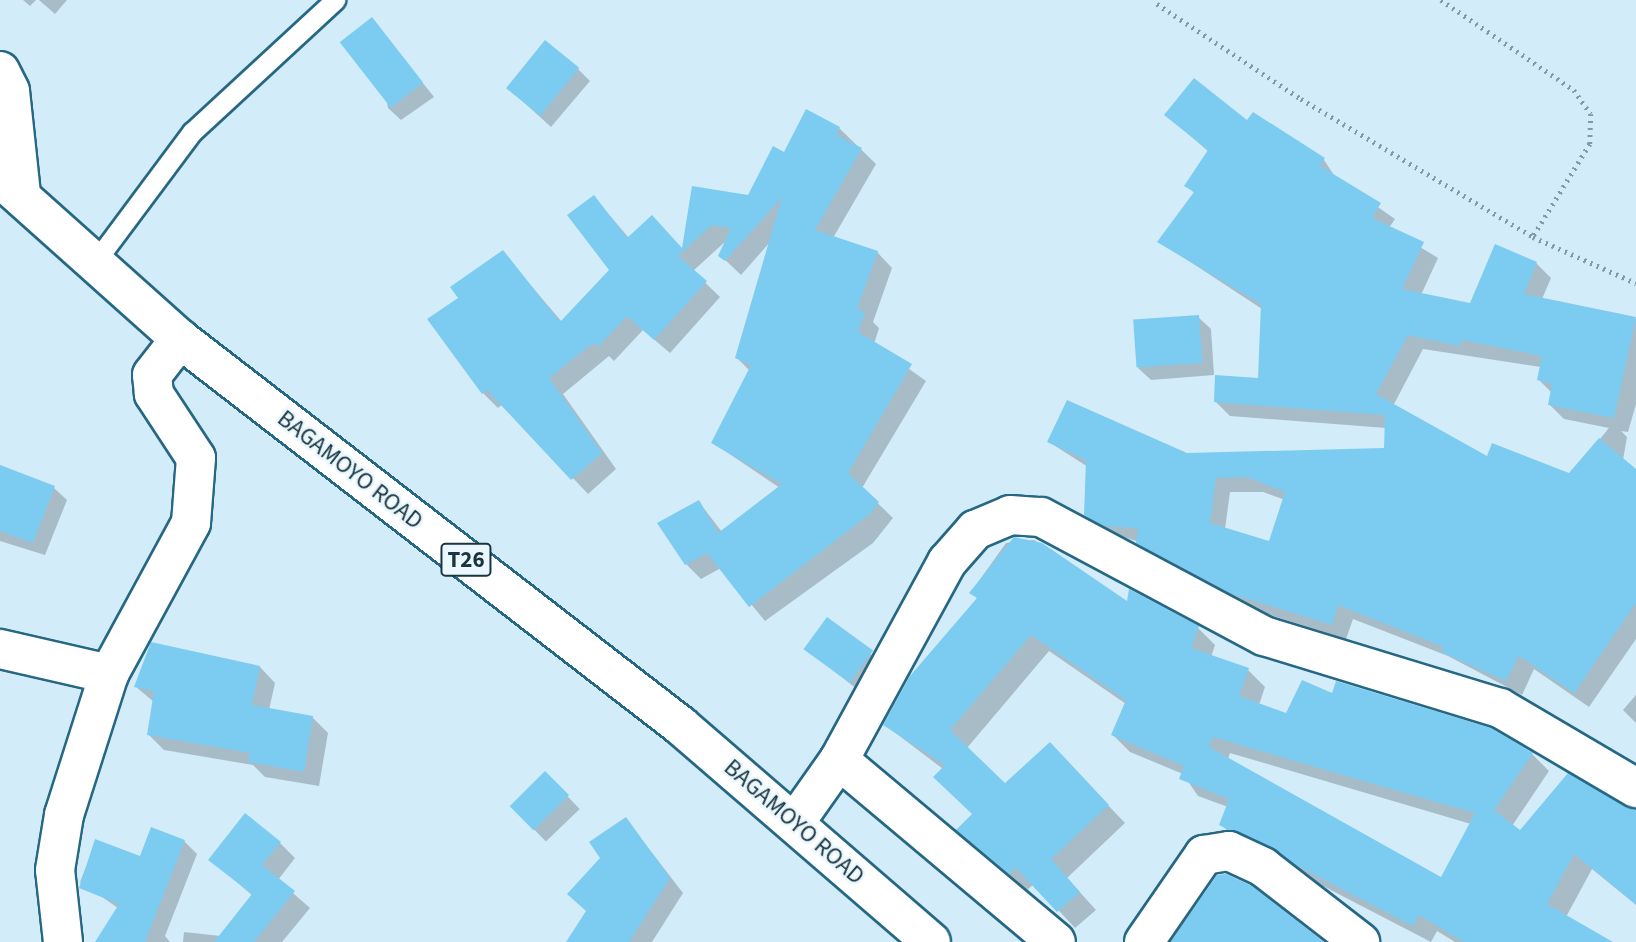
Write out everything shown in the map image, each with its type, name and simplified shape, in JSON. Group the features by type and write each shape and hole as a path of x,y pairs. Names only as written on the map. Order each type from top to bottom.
{"main road":[{"path":"0,71 10,91 10,186"},
{"name":"BAGAMOYO ROAD","path":"10,186 180,339 796,821 931,942"},
{"path":"63,942 55,870 64,815 109,674 191,523 196,458 154,394 152,375 180,339"},
{"path":"796,821 839,760 947,562 975,530 1010,514 1041,517 1264,636 1500,708 1636,788"},
{"path":"0,649 109,674"},
{"path":"839,760 1056,942"},
{"path":"1144,942 1203,855 1229,851 1263,867 1360,942"}],"lane":[{"path":"95,262 192,132 335,0"}],"path":[{"path":"1441,0 1574,90 1591,114 1590,144 1534,237"},
{"path":"1157,4 1301,99 1534,237 1636,283"}],"building":[{"path":"372,17 423,82 391,108 340,42"},
{"path":"545,40 579,68 540,116 506,88"},
{"path":"1194,78 1247,120 1253,112 1325,158 1320,166 1381,203 1372,218 1424,242 1402,289 1470,303 1495,244 1537,262 1524,294 1636,317 1614,418 1548,405 1552,384 1537,380 1542,356 1462,340 1460,346 1408,335 1376,394 1487,456 1492,443 1569,473 1599,438 1636,469 1636,603 1574,693 1519,656 1506,681 1441,652 1444,647 1338,605 1332,625 1232,594 1136,543 1138,528 1104,526 1084,515 1086,460 1047,442 1067,400 1187,453 1384,448 1385,415 1214,402 1215,375 1258,378 1261,304 1157,242 1194,192 1184,186 1208,150 1164,115","holes":["1247,477 1285,492 1269,541 1210,523 1216,478"]},
{"path":"806,109 840,127 836,135 862,148 815,230 878,251 857,309 865,312 858,332 912,364 848,473 879,502 871,513 749,607 707,553 685,565 657,523 699,500 718,533 782,484 711,443 751,365 735,358 782,197 725,261 718,256 731,228 712,225 678,256 707,281 654,340 627,316 598,347 593,343 549,378 602,453 571,480 487,390 482,394 427,319 458,298 450,287 503,250 560,322 609,270 567,215 594,195 627,238 652,215 682,248 692,186 748,195 773,146 784,152"},
{"path":"1199,315 1202,363 1137,367 1133,320"},
{"path":"0,465 55,486 33,543 0,531"},
{"path":"1014,537 1042,543 1127,601 1129,589 1199,626 1191,648 1249,668 1239,696 1286,713 1302,680 1332,693 1336,681 1491,728 1533,753 1494,810 1520,830 1568,773 1636,810 1636,904 1574,854 1547,904 1613,942 1464,942 1419,915 1413,926 1219,825 1229,799 1179,779 1184,766 1111,735 1126,700 1031,635 950,730 1005,783 1050,742 1109,805 1051,859 1080,892 1057,912 1016,868 1009,874 956,830 972,814 933,777 945,765 883,725 910,676 977,598 969,593","holes":["1213,737 1475,813 1441,877 1209,747"]},
{"path":"827,617 873,651 850,683 803,649"},
{"path":"151,642 260,666 252,705 313,716 304,772 248,762 250,753 147,735 154,691 134,687"},
{"path":"545,771 569,795 534,830 510,806"},
{"path":"245,813 281,842 262,865 295,891 254,942 214,942 252,894 208,860"},
{"path":"626,817 670,878 629,942 566,942 586,911 567,894 600,858 589,842"},
{"path":"151,827 185,840 145,942 95,942 119,904 79,888 95,839 140,856"},
{"path":"1226,874 1252,886 1324,942 1171,942 1217,875"}]}
